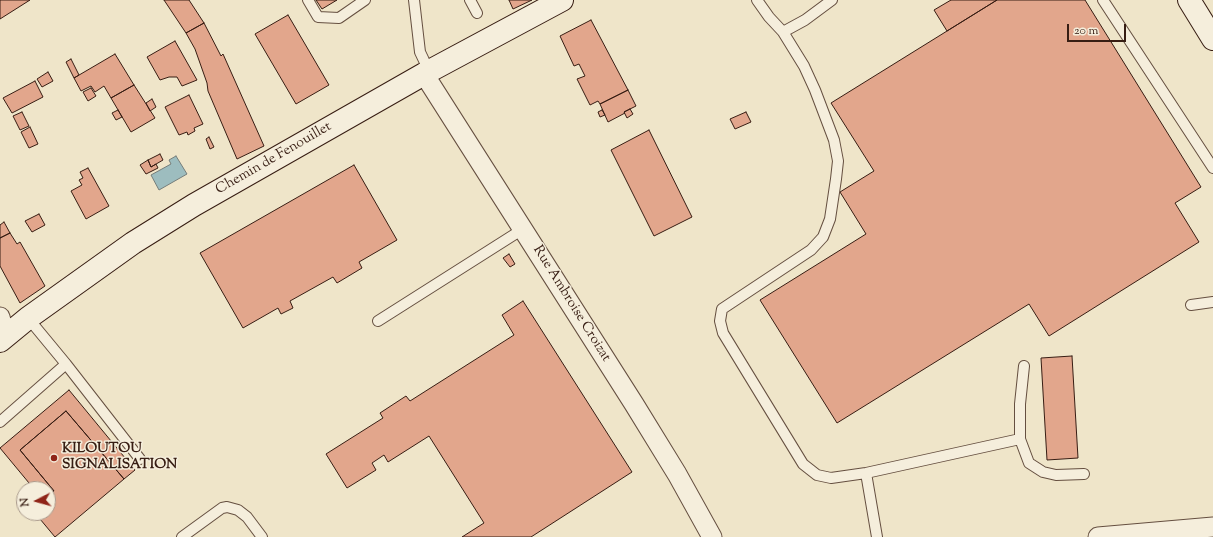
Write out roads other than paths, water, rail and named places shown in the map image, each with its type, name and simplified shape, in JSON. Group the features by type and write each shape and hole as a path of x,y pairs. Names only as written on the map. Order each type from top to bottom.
{"street":[{"name":"Chemin de Fenouillet","path":"3,330 28,318 133,243 194,205 427,72 562,0"},
{"path":"1189,0 1213,39"},
{"name":"Rue Ambroise Croizat","path":"427,72 677,474 712,537"},
{"path":"1098,537 1213,527"}],"lane":[{"path":"308,0 318,17 339,18 365,0"},
{"path":"414,0 420,52 427,72"},
{"path":"470,0 477,13"},
{"path":"757,0 769,18 783,32 804,66 834,140 838,160 830,219 823,237 811,250 722,309 720,321 722,333 803,464 817,475 831,478 866,473 1020,439"},
{"path":"783,32 805,20 832,0"},
{"path":"1103,0 1213,168"},
{"path":"378,321 523,228"},
{"path":"1191,305 1213,302"},
{"path":"28,318 140,459"},
{"path":"0,422 66,364"},
{"path":"1024,366 1020,404 1020,439 1029,463 1043,472 1056,475 1084,474"},
{"path":"866,473 877,537"},
{"path":"182,537 222,508 228,507 238,510 248,517 262,537"}],"water":[{"path":"176,156 187,174 159,190 151,175 171,164 169,160"}],"place":[{"name":"KILOUTOU SIGNALISATION","path":"54,458"}]}
